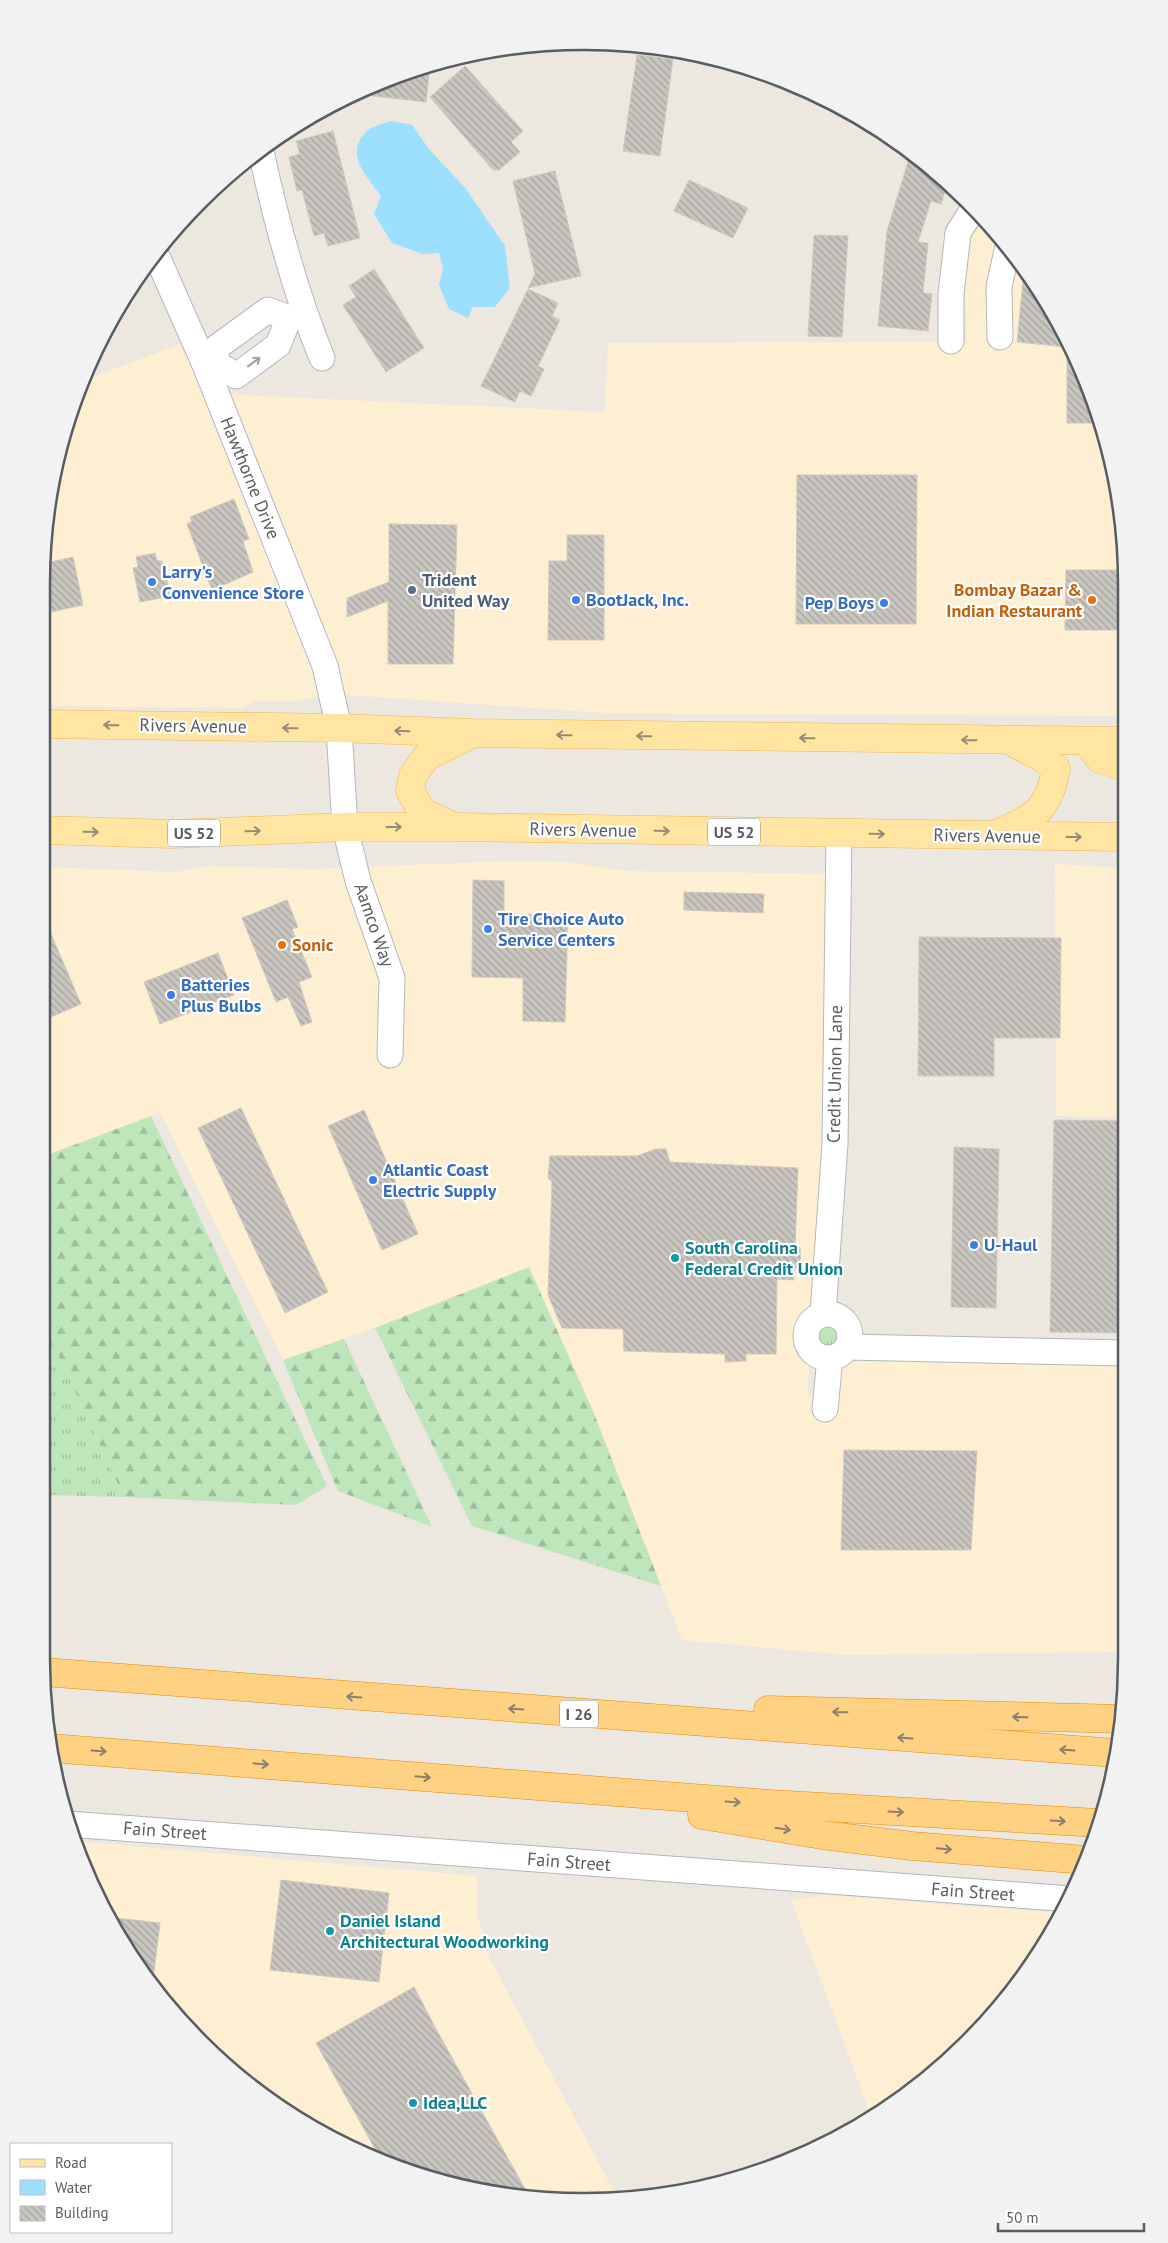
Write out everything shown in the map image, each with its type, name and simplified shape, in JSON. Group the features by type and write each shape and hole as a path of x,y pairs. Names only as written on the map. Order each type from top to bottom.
{"highway":[{"name":"I 26","path":"50,1673 1109,1754"},
{"path":"543,1711 628,1707 1114,1719"},
{"path":"58,1749 770,1804 1092,1823"},
{"path":"563,1788 643,1806 822,1835 912,1846 1078,1859"}],"main road":[{"name":"Rivers Avenue","path":"50,724 339,728 473,733 1118,741"},
{"path":"454,827 421,811 410,790 413,775 427,756 473,733"},
{"path":"990,836 1019,825 1040,809 1052,791 1056,769 1043,758 1010,741"},
{"path":"1087,742 1100,760 1118,765"},
{"name":"Rivers Avenue","path":"50,830 172,834 345,827 454,827 1118,837"}],"street":[{"path":"262,158 296,315 322,358"},
{"path":"951,341 951,294 958,233 970,215"},
{"path":"1000,337 999,287 1006,256"},
{"name":"Hawthorne Drive","path":"159,260 210,364 325,666 339,728 345,827"},
{"path":"268,310 296,315 278,345 236,376 210,364 217,347 268,310"},
{"name":"Aamco Way","path":"345,827 358,881 392,978 390,1055"},
{"name":"Credit Union Lane","path":"823,1314 835,1144 839,833"},
{"path":"825,1409 838,1352 850,1340 848,1326 838,1316 823,1314 811,1322 806,1336 811,1349 822,1357 838,1352 1118,1353"},
{"name":"Fain Street","path":"76,1825 1061,1898"}],"shaded area":[{"path":"980,227 1008,259 1028,287 1063,348 1090,412 1108,480 1117,549 1118,716 606,713 331,694 296,701 256,701 243,708 50,706 50,584 55,514 68,446 78,412 92,378 193,339 217,394 605,412 608,343 967,342 964,265 974,229"},
{"path":"513,861 566,862 626,871 838,874 812,1300 795,1336 810,1358 807,1397 835,1399 838,1365 845,1364 856,1355 1118,1353 1118,1652 845,1655 682,1640 593,1411 389,1323 283,1360 160,1112 142,1121 50,1154 50,867 176,872 207,866 314,869"},
{"path":"1055,864 1118,868 1118,1118 1056,1116"},
{"path":"82,1842 477,1876 477,1913 489,1957 614,2192 549,2192 480,2183 446,2175 412,2165 348,2138 287,2103 259,2083 206,2037 160,1984 140,1956 105,1895"},
{"path":"826,1895 1053,1912 1028,1956 1008,1984 962,2037 909,2083 869,2110 791,1900"}],"green space":[{"path":"151,1116 327,1486 296,1505 124,1497 50,1336 50,1154"},
{"path":"529,1267 593,1411 661,1586 472,1526 375,1328"},
{"path":"824,1326 832,1326 838,1332 838,1340 832,1346 824,1346 818,1340 818,1332"},
{"path":"50,1336 124,1497 50,1495"},
{"path":"344,1339 432,1527 338,1491 283,1360"}],"water":[{"path":"390,121 412,125 429,149 466,189 505,246 510,288 495,307 473,307 468,318 449,309 439,285 443,268 439,253 423,254 392,243 374,214 381,196 364,173 357,157 357,149 360,140 368,130"}],"building":[{"path":"637,55 673,59 660,156 623,151"},
{"path":"465,66 523,131 511,142 520,152 499,170 493,170 430,97"},
{"path":"429,73 426,102 370,96"},
{"path":"333,131 360,238 328,246 324,233 314,236 302,190 297,191 289,157 300,154 296,141"},
{"path":"909,160 945,191 941,204 931,201 918,242 928,243 923,293 932,294 928,331 878,326 887,231"},
{"path":"555,171 581,276 528,288 535,274 513,181"},
{"path":"689,180 748,208 733,238 674,211"},
{"path":"814,235 848,236 842,337 808,336"},
{"path":"374,269 424,348 386,372 343,305 356,297 349,286"},
{"path":"1023,280 1062,347 1017,342"},
{"path":"528,289 558,303 552,316 560,320 538,366 544,369 531,396 520,391 515,402 481,386"},
{"path":"1067,357 1093,423 1067,423"},
{"path":"797,475 917,475 916,624 796,624"},
{"path":"234,499 249,539 243,541 253,572 212,590 187,524 192,521 190,517"},
{"name":"Trident United Way","path":"389,524 457,525 453,664 388,664 388,601 347,617 347,598 389,582"},
{"name":"BootJack, Inc.","path":"567,535 604,535 604,640 548,640 549,561 567,561"},
{"name":"Larry's Convenience Store","path":"155,553 157,561 162,561 171,596 140,602 133,568 138,567 136,557"},
{"path":"73,557 83,605 50,612 51,562"},
{"name":"Bombay Bazar & Indian Restaurant","path":"1066,570 1118,570 1118,630 1065,630"},
{"path":"473,880 504,881 504,914 568,915 565,1022 523,1021 523,978 472,977"},
{"path":"684,892 764,894 763,913 684,910"},
{"path":"287,900 298,927 292,929 312,977 299,982 312,1022 301,1026 288,997 276,1002 242,918"},
{"path":"50,932 81,1004 50,1018"},
{"path":"919,937 1061,938 1060,1038 994,1038 994,1076 918,1076"},
{"path":"218,953 234,995 160,1024 144,982"},
{"path":"241,1108 328,1292 285,1313 198,1128"},
{"name":"Atlantic Coast Electric Supply","path":"364,1110 418,1234 382,1250 328,1126"},
{"path":"1054,1120 1118,1121 1118,1333 1050,1332"},
{"name":"U-Haul","path":"954,1147 999,1149 996,1308 951,1307"},
{"name":"South Carolina Federal Credit Union","path":"656,1149 666,1149 670,1162 798,1168 795,1247 800,1248 801,1268 794,1269 794,1280 777,1279 776,1354 746,1354 746,1361 725,1362 725,1354 624,1351 623,1329 562,1328 548,1295 552,1182 548,1178 550,1156 637,1156"},
{"path":"844,1450 977,1451 971,1550 841,1550"},
{"name":"Daniel Island Architectural Woodworking","path":"281,1880 389,1893 379,1982 270,1970"},
{"path":"118,1918 160,1923 154,1975"},
{"name":"Idea,LLC","path":"414,1987 525,2189 480,2183 446,2175 412,2165 376,2150 316,2043"}],"place":[{"name":"Larry's Convenience Store","path":"152,582"},
{"name":"Trident United Way","path":"412,590"},
{"name":"BootJack, Inc.","path":"576,600"},
{"name":"Bombay Bazar & Indian Restaurant","path":"1092,600"},
{"name":"Pep Boys","path":"884,603"},
{"name":"Tire Choice Auto Service Centers","path":"488,929"},
{"name":"Sonic","path":"282,945"},
{"name":"Batteries Plus Bulbs","path":"171,995"},
{"name":"Atlantic Coast Electric Supply","path":"373,1180"},
{"name":"U-Haul","path":"974,1245"},
{"name":"South Carolina Federal Credit Union","path":"675,1258"},
{"name":"Daniel Island Architectural Woodworking","path":"330,1931"},
{"name":"Idea,LLC","path":"413,2103"}]}
